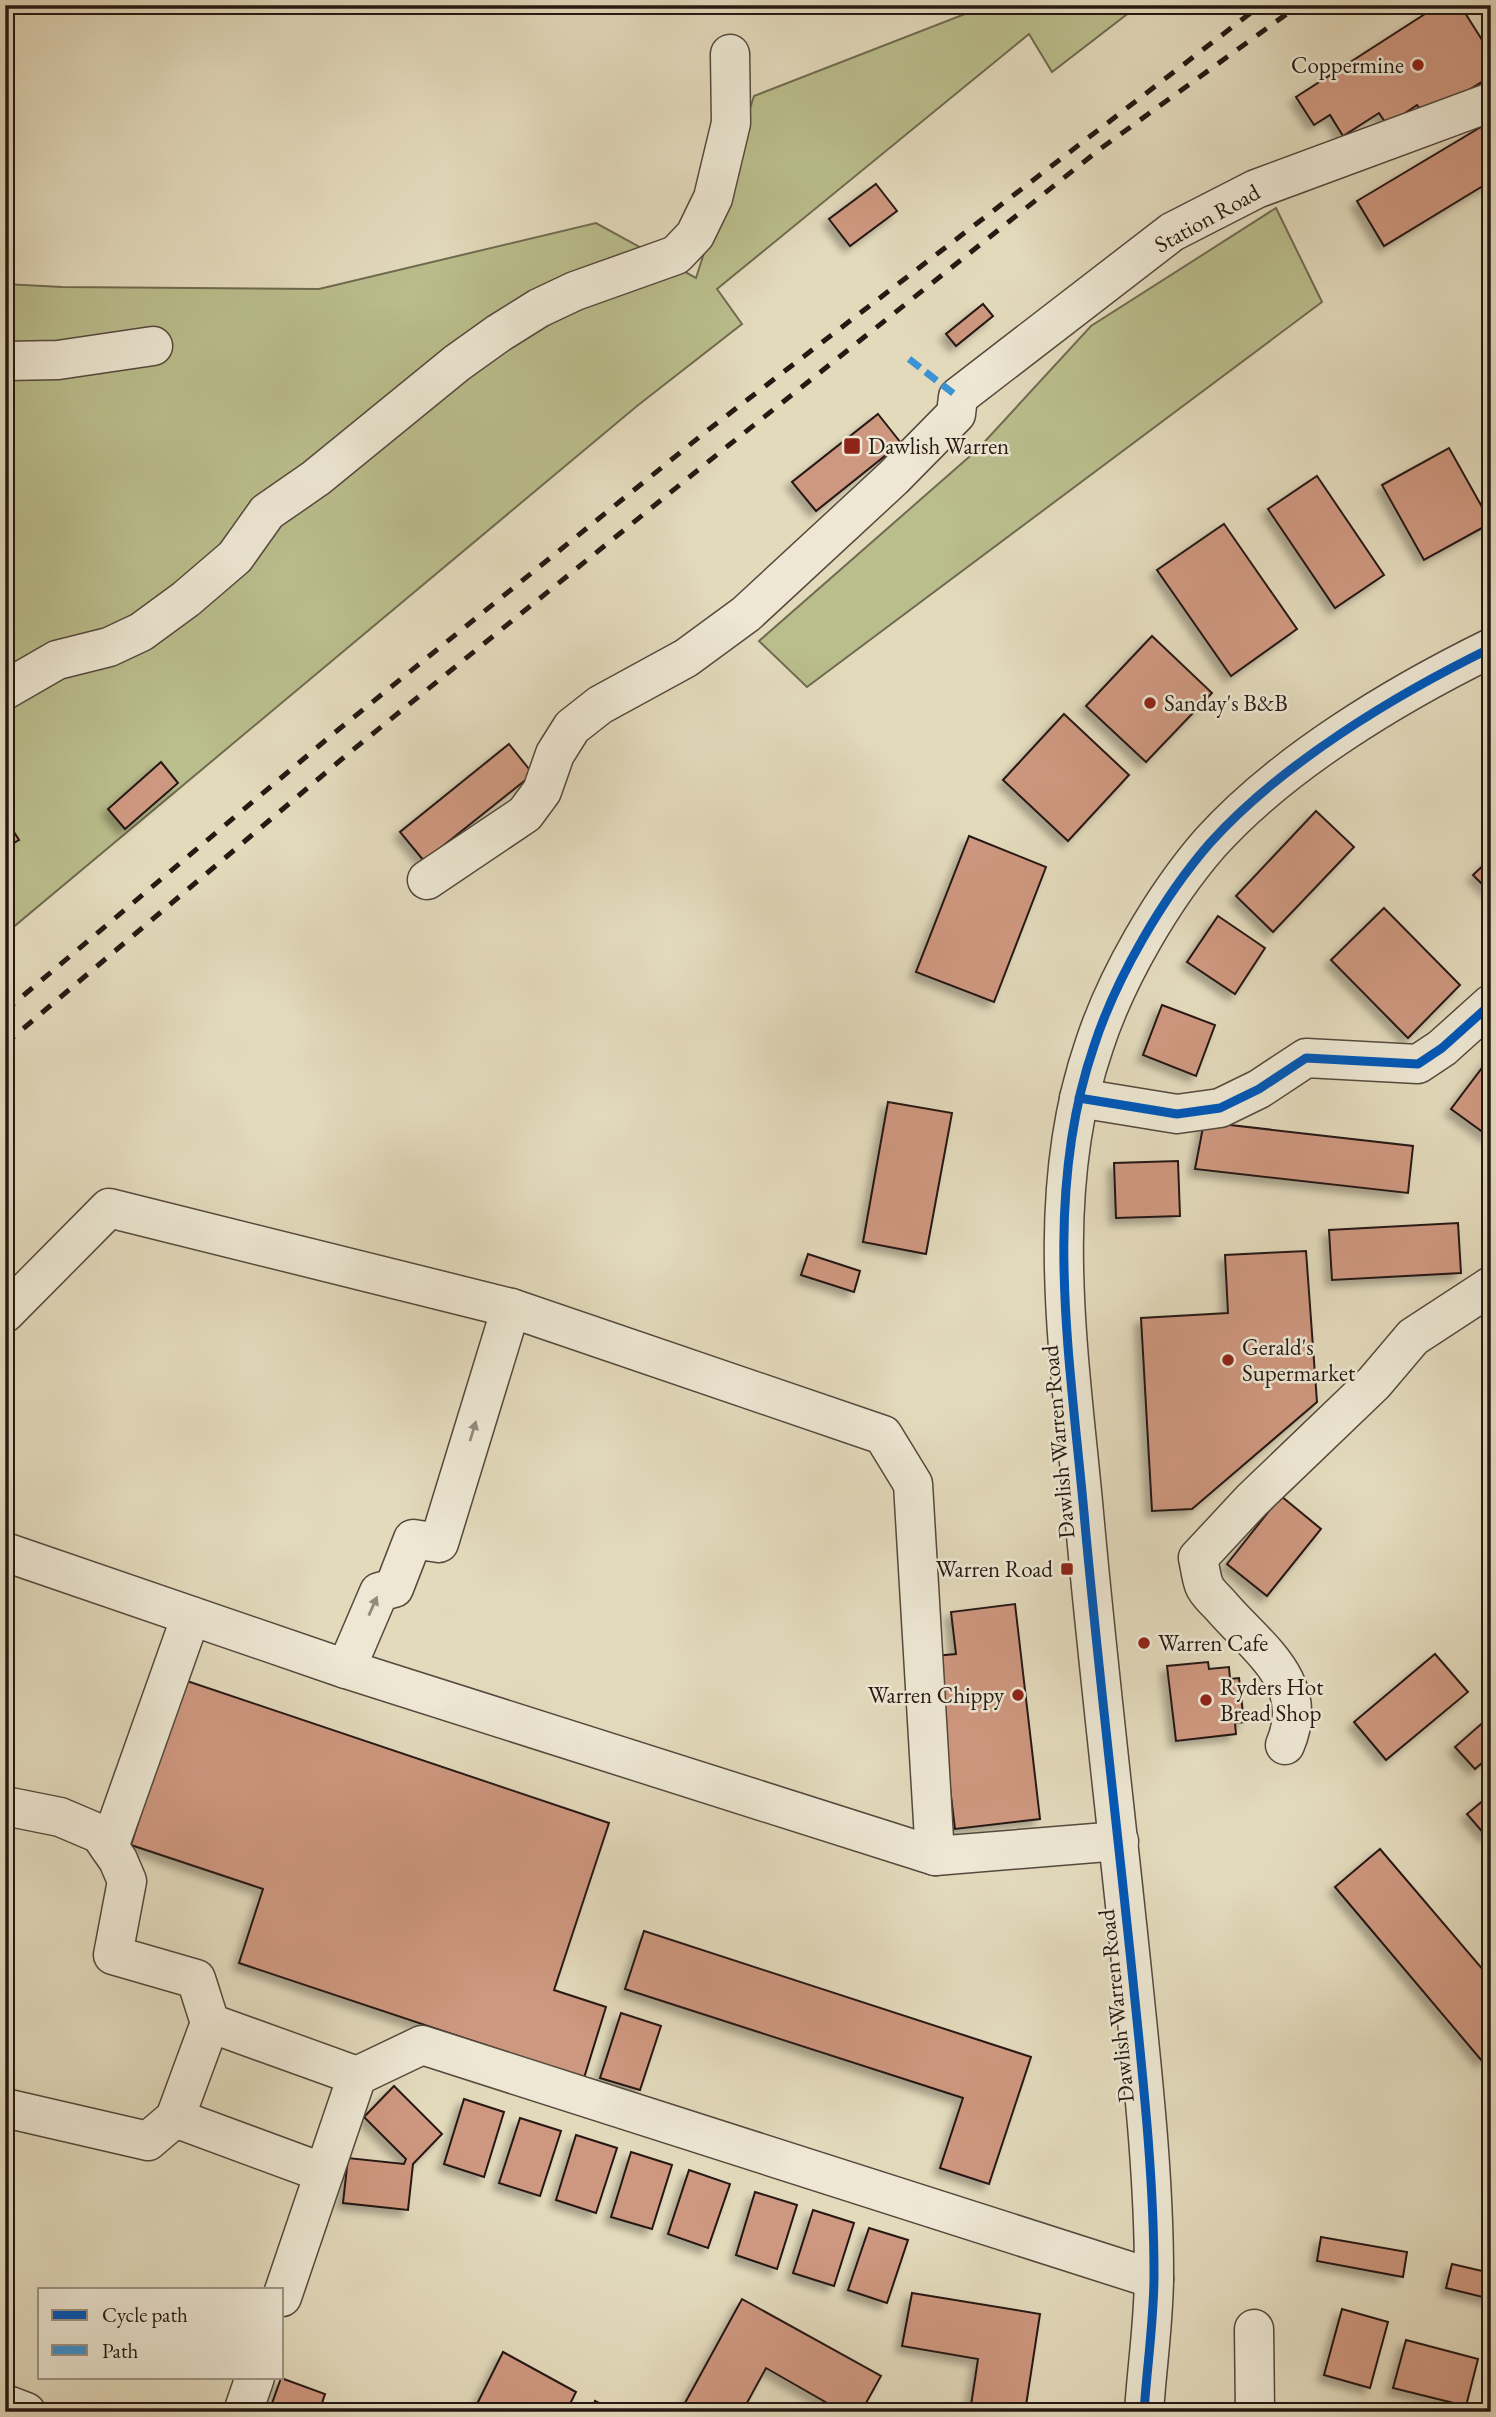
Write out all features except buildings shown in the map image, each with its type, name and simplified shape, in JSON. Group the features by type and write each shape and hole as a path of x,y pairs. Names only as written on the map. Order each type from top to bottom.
{"street":[{"path":"5,690 57,660 109,647 141,632 186,599 235,557 267,512 316,478 457,363 499,333 539,308 575,291 676,255 695,235 713,198 730,123 730,54"},
{"name":"Station Road","path":"427,880 524,814 542,791 555,754 572,727 600,705 686,658 746,614 893,478 956,414 958,397 1172,232 1256,189 1491,102"},
{"path":"5,361 58,360 153,346"},
{"name":"Dawlish Warren Road","path":"1144,2412 1154,2279 1147,2111 1091,1589 1064,1293 1063,1226 1069,1160 1080,1098 1093,1047 1114,995 1175,887 1212,841 1255,800 1301,762 1378,710 1491,648"},
{"path":"1080,1098 1177,1114 1220,1108 1259,1089 1306,1058 1418,1064 1442,1048 1491,1004"},
{"path":"5,1313 109,1208 511,1308 883,1436 914,1484 935,1856"},
{"path":"1285,1745 1293,1727 1288,1687 1267,1653 1204,1587 1198,1558 1252,1500 1374,1383 1413,1337 1491,1286"},
{"path":"346,1669 379,1592 394,1588 413,1539 439,1544 511,1308"},
{"path":"5,1552 346,1669 935,1856 1119,1841"},
{"path":"109,1847 191,1616"},
{"path":"5,1806 60,1817 100,1834 127,1881 113,1955 196,1979 210,2023 175,2118 148,2141 5,2108"},
{"path":"210,2023 357,2076 422,2045 1154,2279"},
{"path":"284,2291 357,2076"},
{"path":"175,2118 324,2173"},
{"path":"1254,2329 1255,2412"},
{"path":"243,2412 255,2378"},
{"path":"5,2404 26,2412"}],"green space":[{"path":"988,5 1139,5 1052,72 1029,34 717,289 742,324 637,406 5,934 5,284 319,289 596,223 696,278 754,96"},
{"path":"1276,208 1322,302 807,687 759,641 977,450 1091,326"}],"railway":[{"path":"5,1011 333,734 708,430 1261,5"},
{"path":"5,1044 349,753 724,449 1100,149 1299,5"}],"marked path":[{"path":"909,359 958,397"}],"cycle path":[{"path":"1144,2412 1154,2292 1150,2165 1072,1396 1064,1278 1064,1220 1078,1103 1103,1020 1128,966 1158,913 1210,843 1271,785 1342,733 1417,687 1491,648"},
{"path":"1079,1098 1177,1114 1220,1108 1259,1089 1306,1058 1418,1064 1442,1048 1491,1004"}],"place":[{"name":"Coppermine","path":"1418,65"},
{"name":"Dawlish Warren","path":"852,446"},
{"name":"Sanday's B&B","path":"1150,703"},
{"name":"Gerald's Supermarket","path":"1228,1360"},
{"name":"Warren Road","path":"1067,1569"},
{"name":"Warren Cafe","path":"1144,1643"},
{"name":"Warren Chippy","path":"1018,1695"},
{"name":"Ryders Hot Bread Shop","path":"1206,1700"}]}
